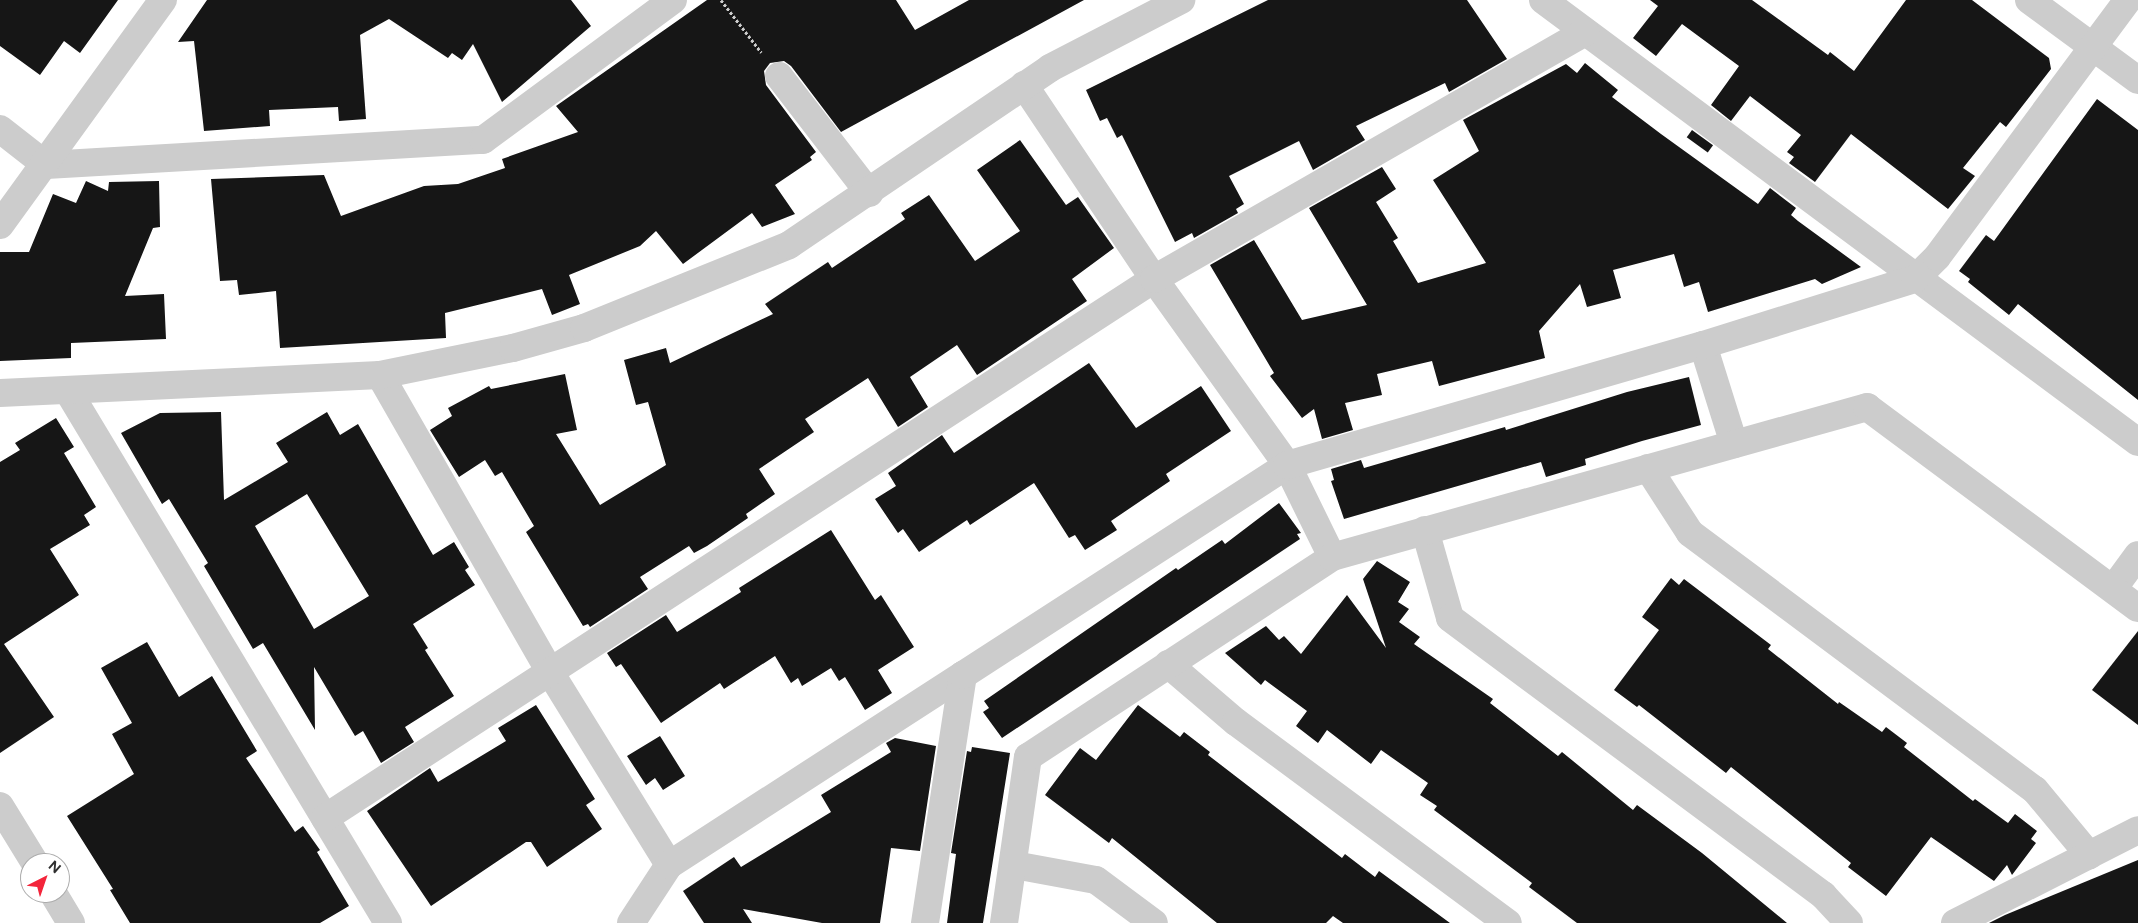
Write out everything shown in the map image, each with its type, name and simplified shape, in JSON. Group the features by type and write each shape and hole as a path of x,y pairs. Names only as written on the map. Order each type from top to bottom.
{"street":[{"path":"0,225 46,165 163,0"},
{"path":"0,129 46,165 482,140 673,0"},
{"path":"0,393 380,375 513,348 632,310 789,245 869,193 1024,85 1181,0"},
{"path":"1543,0 1915,279 2138,442"},
{"path":"2029,0 2138,80"},
{"path":"631,923 669,865 1287,465 1703,345 1915,279 1937,257 2128,0"},
{"path":"325,818 1154,279 1585,32"},
{"path":"780,76 869,193"},
{"path":"1024,85 1154,279 1287,465 1332,557"},
{"path":"1703,345 1734,444"},
{"path":"380,375 550,672 669,865"},
{"path":"68,391 388,923"},
{"path":"1004,923 1014,865 1028,758 1332,557 1867,406 2138,608"},
{"path":"1648,468 1690,533 2035,790 2089,855"},
{"path":"1424,530 1450,618 1823,895 1849,923"},
{"path":"2113,589 2138,555"},
{"path":"1168,664 1236,722 1508,923"},
{"path":"925,923 963,675"},
{"path":"0,806 28,853"},
{"path":"1955,923 2138,830"},
{"path":"1014,865 1096,880 1154,923"},
{"path":"59,903 71,923"}],"path":[{"path":"722,0 780,76"}],"building":[{"path":"0,0 118,0 80,53 64,41 40,75 0,46"},
{"path":"207,0 571,0 591,26 502,102 473,44 462,60 452,53 448,58 389,19 360,35 366,119 339,121 338,107 269,110 270,126 204,131 194,41 178,42"},
{"path":"707,0 896,0 915,30 969,0 1084,0 841,132 791,66 784,61 770,63 764,71 766,85 816,152 810,157 812,160 775,185 795,214 762,227 752,213 683,264 656,231 640,246 569,275 580,304 552,315 542,289 445,313 446,338 280,348 276,291 239,295 237,280 220,281 211,179 324,175 341,216 424,186 458,184 505,168 502,159 578,132 556,106"},
{"path":"1268,0 1467,0 1507,59 1449,92 1445,83 1356,126 1365,140 1313,170 1299,141 1229,176 1244,204 1236,209 1238,213 1194,238 1192,233 1175,242 1122,135 1117,138 1107,118 1100,121 1086,90"},
{"path":"1650,0 1752,0 1828,55 1830,52 1854,71 1906,0 1972,0 2049,58 2051,69 2006,127 2000,122 1963,168 1975,176 1948,209 1851,134 1815,182 1789,163 1794,157 1787,152 1801,135 1750,96 1731,121 1711,105 1739,66 1682,24 1656,56 1633,38 1658,6"},
{"path":"1585,63 1618,90 1612,97 1661,134 1758,204 1770,188 1796,208 1791,215 1861,267 1822,284 1815,279 1708,312 1699,282 1684,287 1674,254 1613,270 1621,298 1587,307 1580,284 1539,331 1545,358 1439,386 1432,361 1377,374 1382,395 1345,403 1353,430 1322,439 1314,409 1302,418 1270,376 1274,373 1210,265 1254,240 1302,320 1367,305 1309,208 1382,167 1396,189 1376,202 1398,238 1393,241 1418,283 1486,263 1433,180 1479,151 1463,120 1566,64 1577,73"},
{"path":"2097,99 2138,130 2138,400 2018,304 2009,315 1968,282 1970,279 1959,271 1986,235 1994,241"},
{"path":"1692,130 1713,145 1708,153 1687,137"},
{"path":"1020,140 1066,205 1078,197 1114,248 1072,279 1087,301 977,375 957,345 910,377 928,407 898,427 868,378 805,419 814,432 759,469 775,494 746,514 748,518 707,546 694,553 689,546 640,577 648,589 590,627 588,624 583,626 526,532 534,526 502,472 495,476 485,460 459,477 430,430 452,416 448,408 489,386 491,389 565,374 577,430 556,434 600,505 666,465 648,402 636,405 624,360 666,348 670,363 773,314 765,304 828,262 832,268 905,219 901,213 929,195 975,261 1020,231 977,170"},
{"path":"86,181 108,191 109,182 159,181 160,227 153,228 125,296 164,294 166,339 71,343 71,358 0,361 0,252 29,252 53,194 76,203"},
{"path":"1089,363 1136,428 1201,386 1231,431 1166,474 1170,481 1111,521 1117,530 1085,550 1075,535 1069,538 1034,483 970,525 967,520 919,552 903,529 898,533 875,499 896,486 888,473 942,435 954,453"},
{"path":"1689,377 1701,425 1585,459 1586,465 1546,477 1541,462 1344,519 1331,481 1334,480 1331,469 1361,460 1364,468 1505,427 1506,430 1627,392"},
{"path":"221,412 224,500 288,462 276,443 327,412 340,435 358,424 433,555 454,542 469,567 465,570 475,585 413,624 428,648 425,650 454,696 405,727 414,742 381,763 363,731 355,736 314,667 315,730 263,643 253,649 204,566 208,563 169,499 162,504 121,433 160,413","holes":["307,494 369,596 314,629 255,526"]},
{"path":"56,418 74,447 64,453 96,507 84,515 90,525 50,549 79,595 4,644 54,717 0,753 0,462 20,450 15,443"},
{"path":"1279,503 1301,533 1297,534 1300,539 1002,738 983,712 989,708 984,701 1176,568 1178,570 1222,540 1225,544"},
{"path":"831,530 875,600 881,595 914,647 878,670 892,693 865,710 845,677 839,681 831,668 802,686 798,678 791,683 775,656 724,689 720,683 661,723 621,664 616,667 607,653 666,615 677,632 741,592 739,588"},
{"path":"1377,561 1410,582 1398,602 1409,609 1399,622 1420,637 1414,644 1493,699 1490,703 1558,756 1562,752 1633,810 1637,805 1702,853 1787,923 1577,923 1529,887 1532,883 1434,810 1437,806 1420,795 1428,783 1381,750 1371,764 1327,730 1318,743 1296,726 1307,711 1265,680 1261,685 1225,653 1266,626 1279,640 1284,636 1301,654 1347,595 1386,648 1363,579"},
{"path":"1671,578 1679,585 1684,579 1771,645 1768,649 1838,704 1839,702 1882,732 1886,727 1907,743 1904,747 1973,801 1975,799 2008,823 2015,814 2037,831 2031,839 2036,843 2012,875 2007,865 1994,881 1931,837 1886,896 1848,867 1851,863 1731,767 1726,773 1639,705 1637,707 1614,690 1659,630 1642,617"},
{"path":"2138,631 2138,725 2092,690"},
{"path":"147,642 179,697 212,676 257,751 246,758 295,832 303,826 320,850 317,852 349,906 320,923 130,923 110,890 113,889 67,816 134,774 112,734 132,723 101,668"},
{"path":"536,705 595,799 586,805 602,829 547,867 531,842 526,842 431,906 367,811 430,768 438,782 506,741 498,728"},
{"path":"1138,705 1180,737 1184,732 1210,752 1208,755 1342,858 1345,854 1375,877 1379,871 1450,923 1343,923 1333,916 1326,923 1217,923 1112,838 1109,843 1045,795 1080,748 1096,760"},
{"path":"660,736 685,776 663,790 655,778 646,785 627,756"},
{"path":"895,738 936,746 920,851 891,848 880,923 822,923 743,909 752,923 704,923 683,891 734,857 741,867 831,812 821,795 891,752 886,743"},
{"path":"972,747 1010,753 983,923 947,923 956,854 951,853 967,751 971,752"},
{"path":"2138,860 2138,923 1989,923 2005,915"}]}
